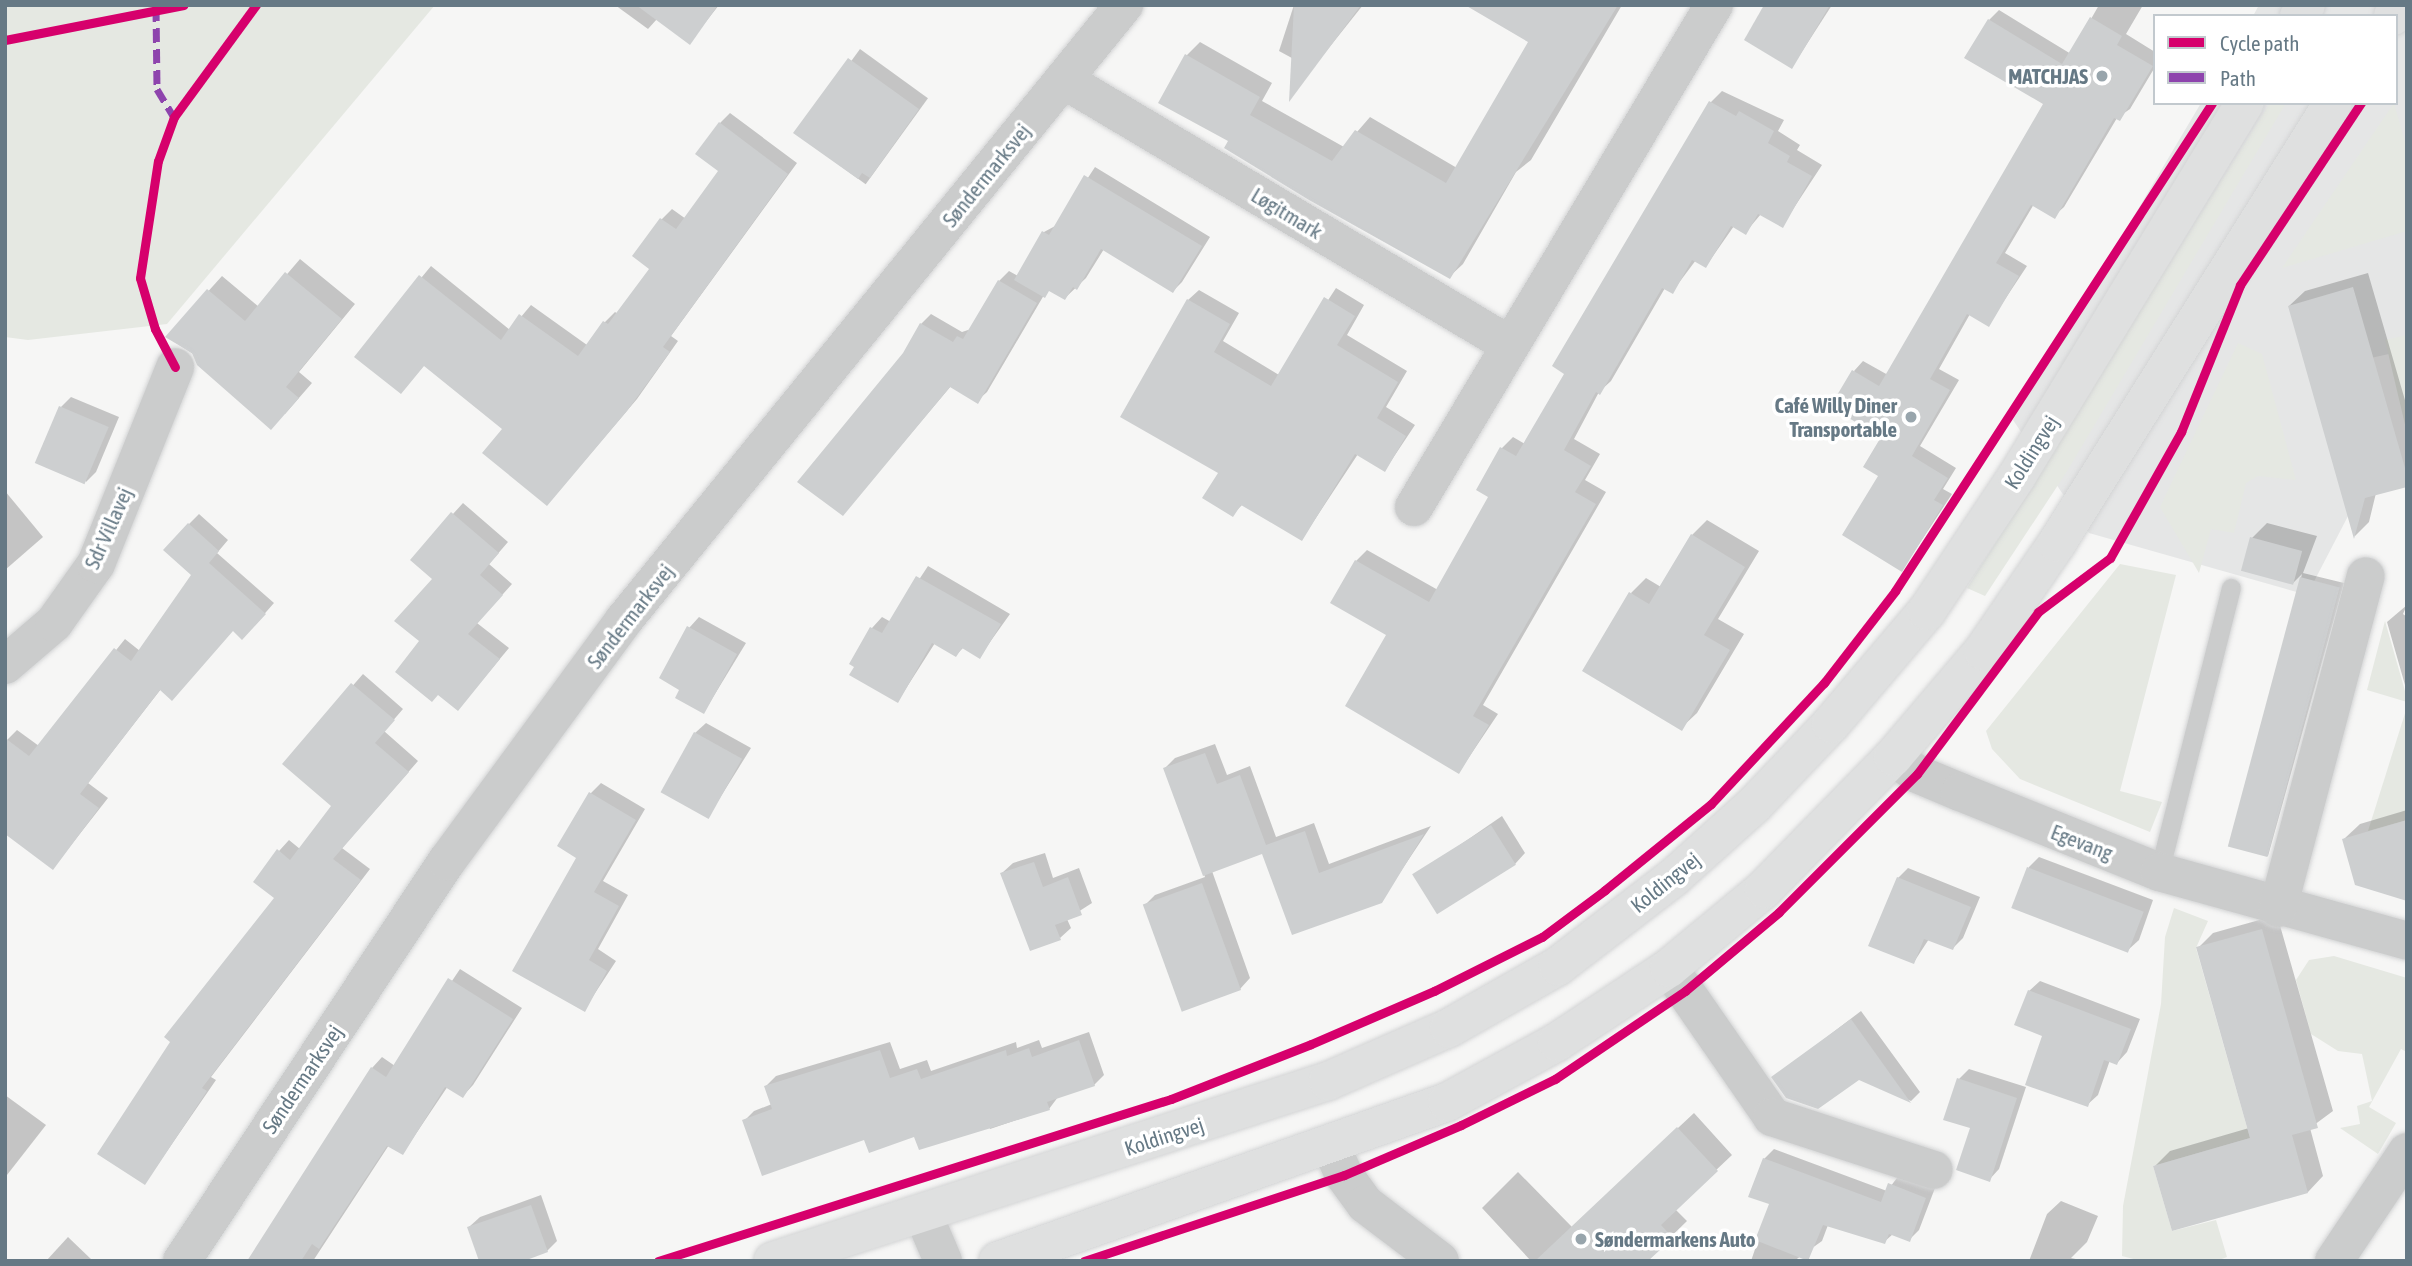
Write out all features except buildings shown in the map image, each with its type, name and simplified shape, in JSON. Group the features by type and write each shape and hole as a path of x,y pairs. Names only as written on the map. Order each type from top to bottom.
{"main road":[{"name":"Koldingvej","path":"773,1261 1328,1081 1449,1028 1558,965 1674,877 1822,734 1927,611 2017,476 2244,105"},
{"path":"998,1261 1331,1146 1447,1102 1557,1042 1669,968 1764,889 1894,757 1983,651 2057,543 2332,105"}],"street":[{"name":"Søndermarksvej","path":"182,1261 447,861 624,620 1124,5"},
{"path":"1414,507 1714,5"},
{"name":"Løgitmark","path":"1064,80 1510,345"},
{"name":"Sdr Villavej","path":"5,665 54,624 96,564 175,367"},
{"path":"2278,908 2366,576"},
{"name":"Egevang","path":"1894,757 1917,774 2160,872 2278,908 2407,941"},
{"path":"1669,968 1772,1118 1934,1170"},
{"path":"1331,1146 1344,1175 1365,1204 1440,1261"},
{"path":"2334,1261 2407,1152"},
{"path":"923,1214 943,1261"}],"lane":[{"path":"2160,872 2231,588"}],"shaded area":[{"path":"5,5 435,5 167,324 28,340 5,337"},
{"path":"2259,5 2407,5 2407,350 2330,367 2360,493 2307,595 2089,533 2013,420 2200,105 2398,105 2398,14 2254,14"},
{"path":"2269,105 2285,105 2066,473 1985,596 1967,588"},
{"path":"2395,105 2407,149 2407,231 2282,268"},
{"path":"2407,335 2407,433 2385,340"},
{"path":"2238,343 2262,354 2296,480 2258,476 2246,483 2234,533 2211,529 2199,573 2160,507"},
{"path":"2120,564 2176,575 2120,791 2162,802 2150,832 2020,779 1992,749 1986,731"},
{"path":"2385,621 2407,698 2407,702 2367,690"},
{"path":"2407,707 2407,820 2368,831"},
{"path":"2174,908 2208,921 2196,948 2250,1138 2153,1166 2172,1231 2216,1220 2227,1257 2216,1261 2141,1261 2122,1256 2123,1206 2161,1004 2165,937"},
{"path":"2334,956 2407,978 2407,1052 2401,1049 2369,1107 2396,1123 2378,1154 2340,1128 2360,1124 2357,1106 2372,1101 2362,1054 2338,1051 2311,1034 2296,980 2309,960"}],"marked path":[{"path":"156,7 157,89 174,117"}],"cycle path":[{"path":"5,40 184,5"},
{"path":"175,367 155,329 140,278 158,161 174,117 256,5"},
{"path":"658,1261 1171,1099 1311,1044 1434,991 1542,937 1711,804 1824,683 1895,591 2211,105"},
{"path":"1084,1261 1344,1175 1461,1125 1555,1079 1685,991 1779,912 1917,774 2038,612 2110,558 2181,432 2240,285 2360,105"}],"place":[{"name":"MATCHJAS","path":"2102,76"},
{"name":"Café Willy Diner Transportable","path":"1911,417"},
{"name":"Søndermarkens Auto","path":"1581,1239"}]}
